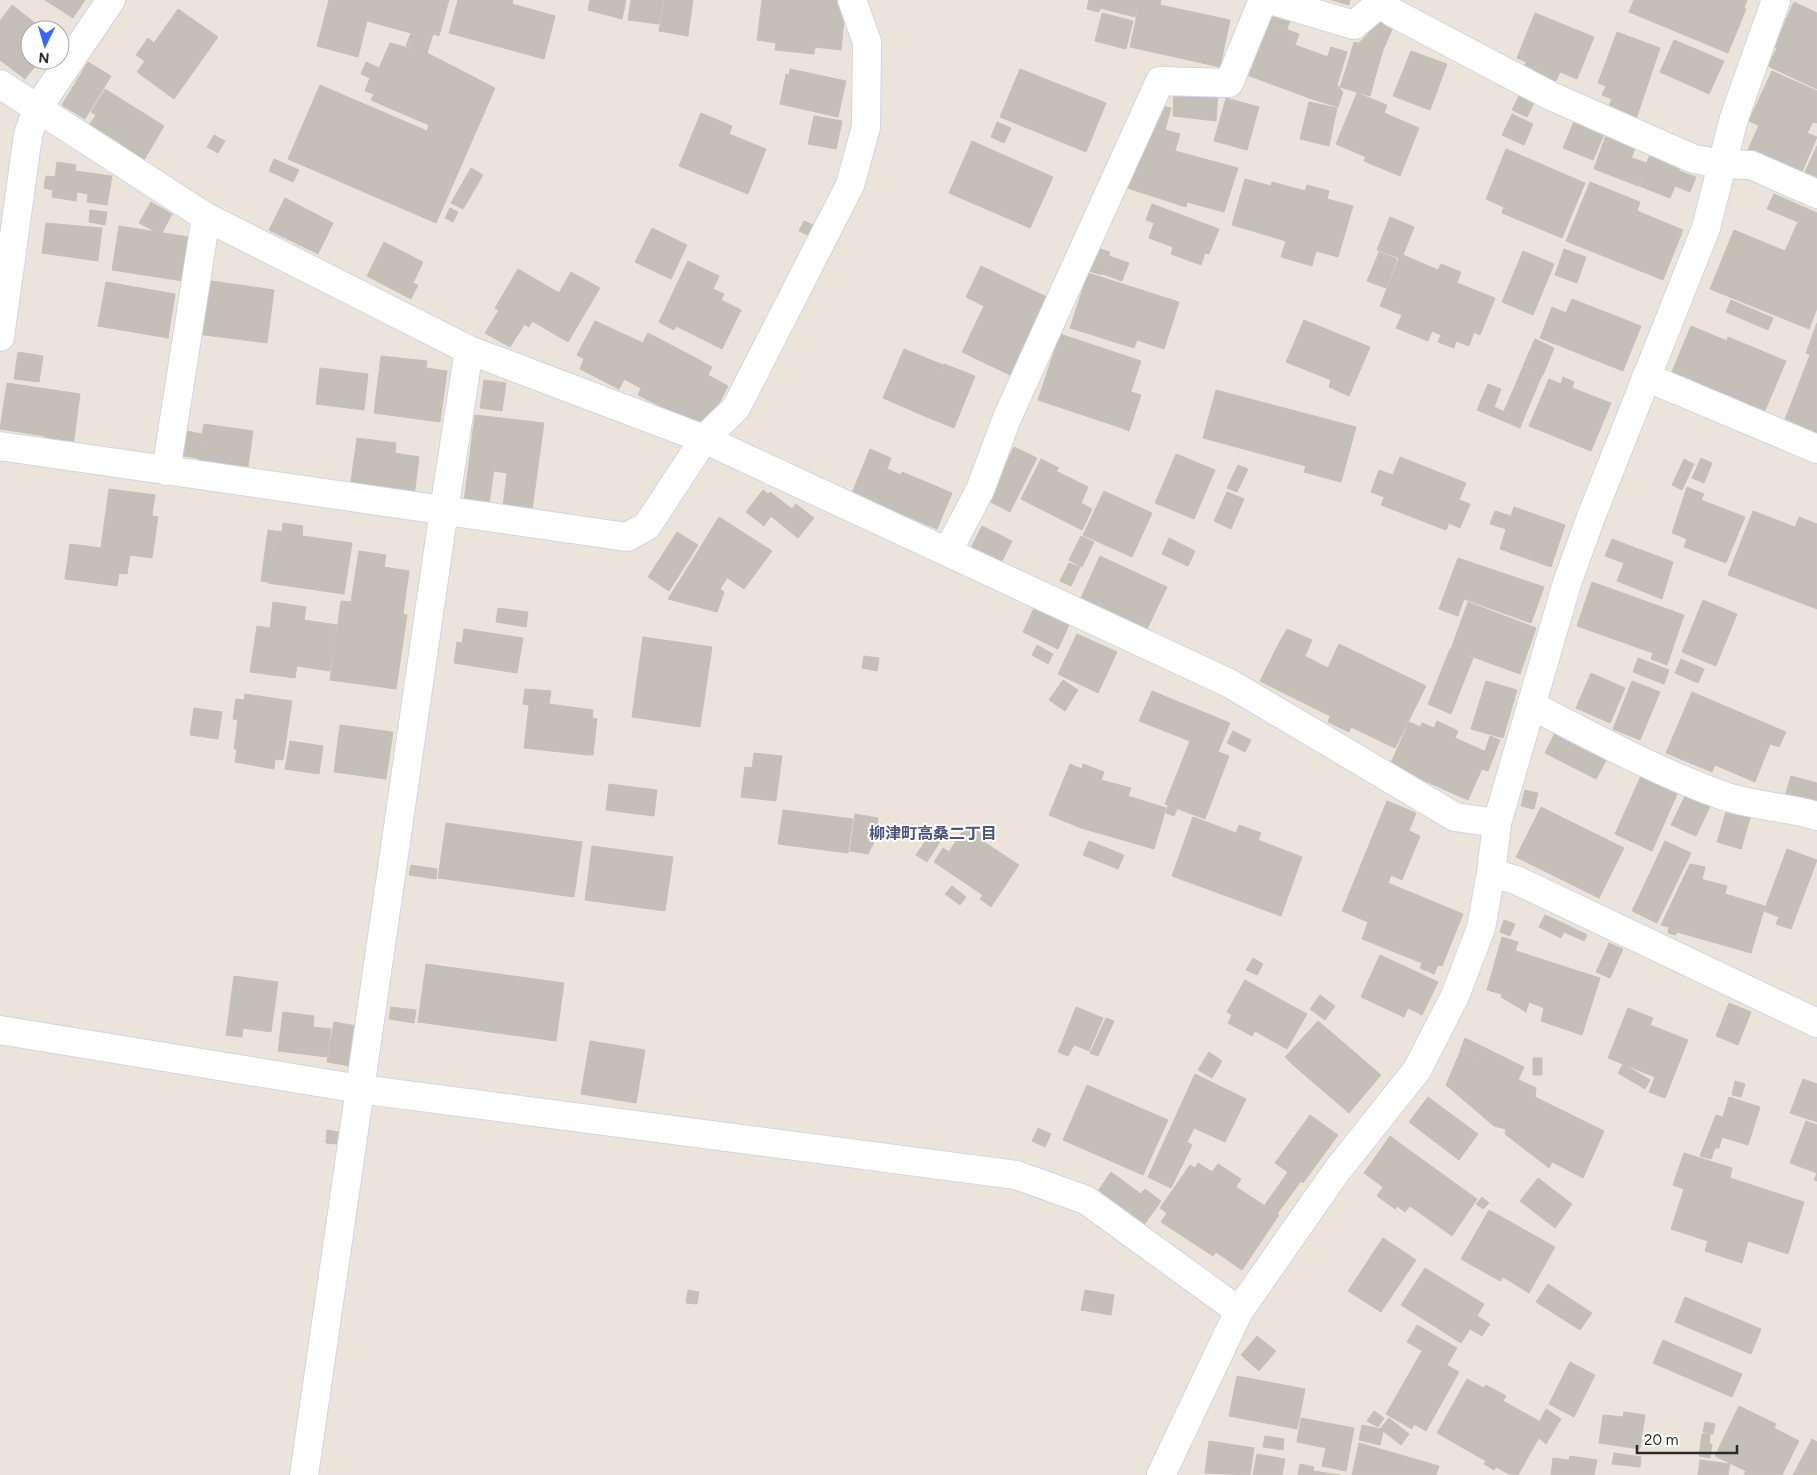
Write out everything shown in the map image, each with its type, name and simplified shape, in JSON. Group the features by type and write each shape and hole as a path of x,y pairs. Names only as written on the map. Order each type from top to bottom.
{"street":[{"path":"0,337 28,135 37,109 111,0"},
{"path":"0,446 627,537 647,526 704,439 736,408 850,185 866,127 867,80 867,42 852,0"},
{"path":"948,551 980,490 1007,418 1160,81 1229,83 1263,0"},
{"path":"1270,0 1354,25 1379,2 1550,96 1694,159 1722,164 1751,165 1817,194"},
{"path":"1161,1475 1239,1311 1336,1172 1417,1070 1455,996 1481,928 1491,873 1496,823 1577,555 1706,228 1734,118 1776,0"},
{"path":"0,84 206,217 469,350 704,439 948,551 1230,683 1456,817 1496,823"},
{"path":"166,471 206,217"},
{"path":"304,1475 444,510 469,350"},
{"path":"1646,377 1817,449"},
{"path":"1531,705 1621,752 1725,796 1798,810 1817,816"},
{"path":"1491,873 1516,880 1817,1023"},
{"path":"0,1030 360,1089 1016,1174 1086,1200 1239,1311"}],"building":[{"path":"45,0 85,0 73,18"},
{"path":"329,0 449,0 439,36 433,34 427,53 406,46 411,33 367,21 358,57 317,46"},
{"path":"458,0 513,0 512,4 555,16 544,59 449,33"},
{"path":"590,0 626,0 622,19 588,10"},
{"path":"631,0 663,0 659,24 628,20"},
{"path":"664,0 693,0 688,36 659,31"},
{"path":"762,0 846,0 841,50 815,47 814,54 775,50 776,43 757,40"},
{"path":"1089,0 1140,0 1135,17 1100,8 1099,12 1087,9"},
{"path":"1140,0 1161,0 1160,5 1230,20 1220,67 1130,47"},
{"path":"1332,0 1350,0 1349,5"},
{"path":"1634,0 1724,0 1746,9 1728,53 1629,12"},
{"path":"1724,0 1747,0 1744,8"},
{"path":"1794,2 1817,13 1817,89 1768,66 1777,48 1774,47"},
{"path":"12,5 31,20 20,20 20,70 32,70 25,79 0,60 0,21"},
{"path":"1268,8 1292,15 1287,29 1264,21"},
{"path":"178,9 218,37 174,99 137,72 145,61 136,55 148,38 154,43"},
{"path":"1102,13 1133,21 1126,49 1095,41"},
{"path":"1535,13 1594,37 1577,79 1560,72 1556,81 1524,68 1526,62 1517,58"},
{"path":"1381,20 1394,25 1383,50 1359,43"},
{"path":"1264,21 1299,34 1295,45 1328,57 1312,99 1244,74"},
{"path":"1617,32 1660,48 1635,122 1607,111 1612,99 1602,95 1606,86 1598,83"},
{"path":"1674,40 1724,61 1709,94 1660,72"},
{"path":"1354,42 1383,50 1376,74 1347,66"},
{"path":"390,43 427,53 495,88 436,223 288,159 320,85 427,131 429,125 371,100 374,94 365,91 370,78 361,74 366,62 379,68"},
{"path":"1331,47 1347,52 1337,85 1343,92 1338,107 1312,99"},
{"path":"1411,51 1447,64 1430,110 1393,96"},
{"path":"88,62 111,76 85,119 62,105"},
{"path":"1347,66 1376,74 1370,96 1340,87"},
{"path":"790,69 846,81 838,117 780,104 786,74 789,75"},
{"path":"1020,69 1106,103 1086,152 1000,117"},
{"path":"1772,71 1817,91 1817,123 1813,122 1807,133 1817,137 1801,174 1748,150 1759,125 1772,131 1777,120 1754,110"},
{"path":"105,89 164,126 141,165 88,127 96,115 91,112"},
{"path":"1174,91 1218,93 1216,121 1173,116"},
{"path":"1521,92 1536,99 1527,117 1512,110"},
{"path":"1357,93 1387,105 1384,113 1419,128 1400,176 1364,161 1366,157 1336,144"},
{"path":"1226,98 1259,107 1247,150 1214,141"},
{"path":"1309,102 1337,108 1329,146 1300,139"},
{"path":"1158,105 1171,108 1165,130 1180,134 1175,151 1238,168 1224,212 1187,202 1186,207 1121,186"},
{"path":"1754,110 1777,120 1772,131 1749,121"},
{"path":"701,113 732,126 729,134 766,149 748,194 679,166"},
{"path":"1512,114 1533,124 1524,145 1502,135"},
{"path":"814,116 842,121 836,149 808,144"},
{"path":"1575,119 1605,132 1593,160 1563,148"},
{"path":"997,122 1011,128 1004,143 991,137"},
{"path":"1607,132 1637,143 1623,180 1594,169"},
{"path":"214,135 225,141 218,153 207,147"},
{"path":"972,141 1053,177 1030,228 949,193"},
{"path":"1817,146 1817,177 1805,172"},
{"path":"1506,149 1585,183 1562,238 1502,213 1504,207 1486,199"},
{"path":"1651,151 1682,162 1679,171 1696,177 1690,192 1675,186 1670,198 1639,186"},
{"path":"1632,158 1647,163 1638,186 1623,180"},
{"path":"274,159 299,170 293,182 269,171"},
{"path":"57,162 76,165 75,171 112,176 107,205 87,202 88,194 77,192 76,201 52,197 53,190 44,188 46,176 55,177"},
{"path":"471,168 483,175 463,209 451,203"},
{"path":"1245,179 1271,186 1272,182 1305,191 1307,185 1329,191 1327,199 1353,206 1338,257 1316,251 1312,266 1281,257 1286,241 1232,225"},
{"path":"1590,182 1640,202 1637,211 1683,230 1663,280 1566,241"},
{"path":"1774,194 1817,213 1817,308 1809,329 1710,289 1734,230 1785,251 1798,222 1767,209"},
{"path":"285,198 333,223 318,254 269,230"},
{"path":"151,202 172,214 162,233 139,223"},
{"path":"1152,204 1219,229 1209,254 1205,253 1201,265 1171,254 1173,247 1149,238 1154,223 1146,220"},
{"path":"450,208 458,212 453,222 445,218"},
{"path":"90,210 107,212 105,225 89,222"},
{"path":"1390,217 1414,227 1403,255 1438,270 1441,264 1461,272 1457,283 1495,298 1480,335 1474,332 1469,346 1456,341 1454,348 1438,342 1441,335 1432,331 1428,341 1396,328 1402,315 1380,306 1399,258 1377,250"},
{"path":"804,221 815,226 810,236 799,231"},
{"path":"46,223 102,228 98,261 42,253"},
{"path":"119,226 189,237 183,281 112,270"},
{"path":"652,228 687,245 671,279 635,262"},
{"path":"384,242 423,262 413,283 418,285 411,299 367,276"},
{"path":"1098,248 1110,252 1102,275 1089,271"},
{"path":"1564,249 1586,257 1577,283 1555,275"},
{"path":"1523,251 1554,264 1533,315 1502,302"},
{"path":"1379,252 1397,259 1386,288 1367,281"},
{"path":"1109,256 1129,263 1122,281 1103,274"},
{"path":"688,261 719,276 713,289 724,294 721,300 741,310 722,349 676,326 674,330 659,322"},
{"path":"981,266 1047,297 1010,375 962,352 984,306 966,297"},
{"path":"518,269 559,293 571,272 600,288 568,342 532,321 529,327 495,308"},
{"path":"1088,273 1179,302 1164,349 1137,340 1134,348 1070,328"},
{"path":"205,280 274,290 267,343 197,334"},
{"path":"106,282 175,294 168,338 98,326"},
{"path":"1572,299 1641,326 1623,371 1540,338 1552,307 1566,313"},
{"path":"1731,300 1773,318 1768,330 1726,312"},
{"path":"499,310 524,325 510,347 485,333"},
{"path":"1304,320 1370,347 1349,396 1329,387 1331,380 1286,362"},
{"path":"595,321 643,343 619,389 580,369 584,359 577,355"},
{"path":"1817,323 1817,358 1806,353"},
{"path":"1691,326 1727,341 1728,337 1786,361 1764,413 1671,374"},
{"path":"648,333 692,356 665,409 638,395 641,388 624,379"},
{"path":"1060,334 1141,361 1119,427 1038,400"},
{"path":"1535,339 1554,348 1543,375 1523,366"},
{"path":"904,349 943,365 922,415 883,398"},
{"path":"18,352 43,356 39,382 14,379"},
{"path":"1810,355 1817,358 1817,435 1784,422"},
{"path":"381,356 427,361 426,368 447,371 440,422 374,413"},
{"path":"692,356 712,367 708,375 728,386 705,430 665,409"},
{"path":"944,364 975,376 954,428 922,415"},
{"path":"1523,367 1542,375 1523,420 1504,411"},
{"path":"320,368 368,374 364,410 316,404"},
{"path":"1563,377 1574,382 1572,388 1611,403 1591,451 1529,426 1549,379 1561,384"},
{"path":"484,380 506,383 502,411 480,408"},
{"path":"7,383 80,394 73,446 44,442 45,436 0,429"},
{"path":"1488,384 1501,389 1494,407 1523,420 1520,428 1477,410"},
{"path":"1216,390 1356,427 1341,482 1304,472 1306,466 1203,438"},
{"path":"1131,392 1141,395 1129,431 1119,427"},
{"path":"475,415 501,418 489,505 464,502"},
{"path":"501,418 544,423 532,510 503,506 507,473 494,471"},
{"path":"204,424 253,431 248,467 198,460"},
{"path":"181,430 202,434 198,458 176,455"},
{"path":"357,438 396,443 395,453 419,457 414,497 350,488"},
{"path":"1014,447 1037,458 1010,512 987,500"},
{"path":"870,449 891,458 887,469 901,475 902,472 952,493 937,529 852,493"},
{"path":"1176,454 1215,470 1194,519 1155,503"},
{"path":"1400,457 1466,483 1459,500 1470,504 1460,528 1449,523 1446,530 1381,505"},
{"path":"1701,458 1712,463 1704,483 1692,478"},
{"path":"1041,459 1059,468 1056,471 1088,487 1081,503 1092,509 1082,530 1021,499"},
{"path":"1684,459 1694,464 1682,490 1672,485"},
{"path":"1238,465 1248,469 1237,492 1227,488"},
{"path":"1379,470 1393,475 1384,497 1371,492"},
{"path":"1687,487 1704,494 1701,500 1745,517 1726,563 1684,547 1687,539 1672,533"},
{"path":"109,489 155,495 152,516 158,517 152,558 130,555 127,574 119,573 117,586 96,583"},
{"path":"763,490 768,494 770,492 792,509 796,504 814,518 798,538 771,516 764,526 746,512"},
{"path":"1104,491 1152,513 1132,557 1083,535"},
{"path":"1227,492 1244,499 1231,529 1214,521"},
{"path":"1514,507 1565,525 1551,567 1500,549 1506,529 1490,524 1495,511 1511,516"},
{"path":"1753,511 1795,527 1799,517 1817,524 1817,609 1728,575"},
{"path":"719,517 772,551 744,589 695,556"},
{"path":"283,523 303,526 302,536 352,543 344,594 268,583 276,531 282,532"},
{"path":"982,526 1012,541 1001,563 971,548"},
{"path":"268,530 275,531 268,582 261,581"},
{"path":"677,532 698,545 669,591 648,577"},
{"path":"1081,536 1094,542 1082,567 1069,560"},
{"path":"1169,538 1195,551 1188,566 1162,554"},
{"path":"1612,539 1673,562 1662,599 1617,581 1624,563 1605,556"},
{"path":"70,544 101,548 96,583 65,579"},
{"path":"359,551 386,555 384,567 409,571 403,614 407,615 396,689 330,680 341,601 351,602"},
{"path":"695,556 727,578 720,589 724,592 717,612 668,599"},
{"path":"1100,556 1167,587 1147,629 1081,598"},
{"path":"1458,558 1544,587 1531,623 1464,599 1458,616 1439,609"},
{"path":"1069,563 1080,567 1071,586 1060,581"},
{"path":"1592,582 1684,615 1667,665 1651,659 1653,653 1577,626"},
{"path":"1703,600 1737,614 1716,666 1682,652"},
{"path":"273,602 306,607 304,620 337,625 330,671 297,666 295,678 250,672 257,626 270,628"},
{"path":"1468,602 1536,628 1520,674 1451,649"},
{"path":"498,608 528,612 526,627 496,622"},
{"path":"1034,608 1069,625 1058,649 1023,632"},
{"path":"464,629 523,638 517,673 454,663 457,642 462,643"},
{"path":"1287,629 1312,640 1305,656 1279,643"},
{"path":"1077,634 1117,652 1098,693 1058,674"},
{"path":"643,637 712,647 700,727 632,717"},
{"path":"1279,643 1328,668 1339,644 1426,686 1395,748 1351,727 1349,732 1328,722 1330,716 1260,681"},
{"path":"1037,645 1053,654 1048,664 1032,655"},
{"path":"1450,649 1473,658 1451,714 1428,704"},
{"path":"864,656 879,658 877,671 862,668"},
{"path":"1638,658 1669,670 1664,684 1633,672"},
{"path":"1681,659 1704,669 1698,683 1675,673"},
{"path":"1591,673 1625,688 1610,723 1576,708"},
{"path":"1063,680 1078,690 1065,711 1049,700"},
{"path":"1486,681 1517,690 1503,738 1471,729"},
{"path":"1632,681 1660,692 1640,740 1613,729"},
{"path":"525,689 551,691 549,704 593,710 588,755 524,748 529,705 523,704"},
{"path":"1152,691 1230,723 1218,752 1139,721"},
{"path":"1692,692 1786,732 1779,747 1770,744 1755,782 1715,765 1712,772 1666,753"},
{"path":"245,694 292,701 283,760 275,759 274,769 235,762 237,749 234,749 238,720 233,719 236,699 244,700"},
{"path":"194,708 222,712 218,739 190,735"},
{"path":"592,718 597,719 593,755 588,755"},
{"path":"1437,721 1458,731 1455,738 1489,753 1468,800 1400,770 1401,767 1391,763 1409,722 1420,727 1422,723 1434,728"},
{"path":"340,725 393,732 386,779 334,772"},
{"path":"1557,729 1609,755 1596,779 1545,753"},
{"path":"1233,731 1251,740 1245,752 1227,743"},
{"path":"1490,736 1500,740 1488,771 1482,769 1489,753 1485,751"},
{"path":"290,741 323,746 319,774 285,769"},
{"path":"1190,741 1229,756 1205,819 1165,804"},
{"path":"754,753 782,756 776,801 741,797 745,767 752,768"},
{"path":"1070,764 1082,769 1083,764 1104,772 1101,780 1131,788 1128,796 1166,808 1154,849 1081,828 1049,815"},
{"path":"1641,776 1678,792 1652,851 1615,834"},
{"path":"1791,776 1817,783 1817,808 1784,799"},
{"path":"609,784 657,790 654,816 606,810"},
{"path":"1689,788 1713,800 1696,836 1671,825"},
{"path":"1525,790 1538,793 1534,809 1521,806"},
{"path":"1387,801 1416,813 1388,883 1463,914 1442,966 1438,965 1434,974 1420,968 1422,963 1362,939 1368,922 1342,911"},
{"path":"1168,806 1177,809 1174,816 1166,813"},
{"path":"1541,807 1624,848 1599,898 1516,857"},
{"path":"1727,808 1751,815 1741,849 1717,842"},
{"path":"783,810 853,819 848,853 778,844"},
{"path":"855,814 878,818 876,838 868,854 850,851"},
{"path":"1193,817 1236,833 1239,825 1261,833 1258,840 1302,857 1281,916 1172,876"},
{"path":"446,823 582,842 574,897 438,878"},
{"path":"967,824 987,838 984,842 1019,865 991,907 980,899 983,895 934,862 943,848 949,852"},
{"path":"1409,831 1420,836 1402,880 1391,875"},
{"path":"931,833 941,840 927,862 916,855"},
{"path":"1089,841 1124,855 1118,869 1083,855"},
{"path":"1665,841 1691,853 1657,923 1632,911"},
{"path":"592,846 673,857 665,911 585,900"},
{"path":"1787,849 1817,860 1791,929 1776,924 1779,917 1764,911"},
{"path":"1690,864 1705,867 1702,879 1697,878 1687,911 1683,910 1676,935 1668,933 1669,927 1661,925"},
{"path":"411,865 437,869 436,879 409,875"},
{"path":"1697,878 1727,886 1725,894 1765,906 1751,953 1677,932 1683,910 1687,911"},
{"path":"952,886 966,897 960,905 945,894"},
{"path":"1545,915 1567,925 1561,938 1539,927"},
{"path":"1504,920 1515,924 1510,936 1500,932"},
{"path":"1567,925 1587,935 1584,941 1564,932"},
{"path":"1502,937 1518,942 1502,994 1487,990"},
{"path":"1609,943 1623,949 1610,978 1596,972"},
{"path":"1516,951 1600,978 1582,1035 1541,1021 1544,1008 1529,1002 1526,1012 1501,997"},
{"path":"1380,955 1438,982 1422,1015 1408,1008 1404,1017 1361,997"},
{"path":"1253,958 1263,964 1257,975 1246,970"},
{"path":"426,964 564,983 556,1041 418,1022"},
{"path":"234,976 278,982 271,1032 243,1028 242,1037 226,1035"},
{"path":"1245,980 1307,1014 1287,1049 1255,1031 1252,1036 1228,1023 1232,1015 1227,1012"},
{"path":"1320,995 1335,1006 1325,1020 1310,1009"},
{"path":"1729,1003 1751,1012 1738,1045 1716,1036"},
{"path":"391,1007 416,1010 414,1023 389,1019"},
{"path":"1076,1007 1103,1018 1089,1051 1063,1040"},
{"path":"1628,1008 1653,1018 1650,1025 1688,1040 1665,1098 1649,1092 1655,1077 1608,1058"},
{"path":"283,1012 314,1016 313,1027 331,1029 327,1057 278,1051"},
{"path":"1106,1018 1114,1021 1098,1056 1090,1053"},
{"path":"1318,1021 1331,1032 1313,1053 1308,1048 1293,1065 1285,1057"},
{"path":"334,1022 357,1026 350,1066 327,1062"},
{"path":"1331,1032 1381,1075 1349,1113 1293,1065 1308,1048 1313,1053"},
{"path":"1465,1038 1524,1067 1518,1080 1460,1051"},
{"path":"1063,1040 1074,1045 1068,1056 1058,1052"},
{"path":"590,1041 645,1050 636,1103 581,1094"},
{"path":"1209,1052 1222,1061 1212,1078 1198,1070"},
{"path":"1460,1052 1536,1088 1535,1097 1604,1131 1583,1178 1552,1162 1549,1168 1505,1134 1506,1129 1494,1126 1446,1085"},
{"path":"1533,1058 1542,1058 1542,1075 1533,1075"},
{"path":"1623,1064 1650,1080 1645,1089 1618,1073"},
{"path":"1195,1074 1246,1099 1225,1142 1194,1128 1187,1142 1192,1145 1171,1188 1148,1177"},
{"path":"1803,1079 1817,1084 1817,1122 1790,1113"},
{"path":"1735,1081 1745,1084 1741,1097 1732,1095"},
{"path":"1087,1085 1168,1120 1143,1175 1063,1140"},
{"path":"1428,1097 1478,1134 1459,1160 1409,1122"},
{"path":"1729,1097 1760,1107 1748,1145 1722,1137 1719,1148 1715,1148 1711,1159 1700,1156 1716,1115 1723,1117"},
{"path":"1310,1115 1338,1135 1303,1183 1301,1181 1277,1214 1264,1206 1288,1172 1275,1163"},
{"path":"1806,1121 1817,1125 1817,1173 1790,1163"},
{"path":"1038,1128 1051,1134 1045,1147 1032,1141"},
{"path":"327,1130 339,1132 337,1144 326,1143"},
{"path":"1390,1136 1409,1150 1383,1187 1364,1173"},
{"path":"1409,1150 1477,1199 1452,1236 1410,1206 1405,1212 1397,1206 1395,1209 1377,1196"},
{"path":"1684,1153 1732,1168 1730,1178 1804,1202 1788,1254 1748,1241 1742,1263 1705,1251 1708,1241 1671,1229 1684,1189 1673,1185"},
{"path":"1198,1163 1212,1172 1218,1164 1241,1179 1236,1187 1279,1215 1242,1270 1216,1252 1213,1256 1161,1222 1167,1213 1160,1208 1190,1165 1195,1168"},
{"path":"1111,1172 1141,1194 1145,1189 1161,1201 1144,1225 1098,1191"},
{"path":"1538,1178 1572,1204 1555,1228 1520,1201"},
{"path":"1482,1197 1489,1203 1483,1209 1476,1204"},
{"path":"1489,1210 1555,1247 1529,1293 1503,1277 1500,1281 1461,1259"},
{"path":"1383,1238 1416,1260 1381,1312 1348,1291"},
{"path":"1425,1268 1484,1304 1477,1316 1490,1324 1482,1336 1470,1329 1461,1343 1401,1305"},
{"path":"1548,1284 1592,1313 1580,1330 1536,1302"},
{"path":"688,1290 699,1292 697,1304 686,1303"},
{"path":"1085,1290 1114,1295 1111,1315 1081,1310"},
{"path":"1685,1297 1761,1329 1751,1354 1675,1322"},
{"path":"1417,1325 1457,1348 1447,1365 1407,1342"},
{"path":"1257,1336 1276,1351 1259,1371 1241,1355"},
{"path":"1663,1340 1742,1374 1732,1397 1653,1363"},
{"path":"1422,1351 1459,1372 1426,1431 1414,1424 1412,1429 1386,1414"},
{"path":"1570,1362 1595,1375 1574,1417 1549,1404"},
{"path":"1237,1376 1305,1389 1297,1429 1229,1416"},
{"path":"1467,1379 1484,1388 1486,1385 1506,1396 1503,1401 1546,1425 1518,1475 1511,1475 1496,1467 1494,1470 1484,1464 1486,1461 1437,1433"},
{"path":"1739,1406 1776,1424 1774,1428 1799,1441 1782,1475 1744,1475 1746,1471 1715,1456"},
{"path":"1546,1409 1561,1419 1546,1444 1539,1438 1546,1425 1540,1421"},
{"path":"1374,1411 1384,1418 1378,1427 1367,1421"},
{"path":"1624,1412 1645,1415 1640,1449 1599,1443 1603,1415 1623,1417"},
{"path":"1301,1418 1354,1428 1346,1471 1322,1466 1326,1448 1297,1442"},
{"path":"1389,1418 1409,1434 1401,1445 1383,1431 1380,1445 1359,1440 1362,1425 1380,1429"},
{"path":"1705,1422 1715,1424 1713,1434 1703,1432"},
{"path":"1702,1434 1710,1434 1709,1444 1712,1444 1710,1458 1699,1456"},
{"path":"1265,1436 1284,1439 1283,1450 1263,1447"},
{"path":"1812,1439 1817,1442 1817,1475 1793,1475"},
{"path":"1209,1441 1254,1448 1250,1475 1205,1473"},
{"path":"1359,1443 1439,1466 1436,1475 1352,1475"},
{"path":"1614,1453 1641,1457 1640,1467 1612,1464"},
{"path":"1257,1454 1285,1459 1282,1475 1253,1475"},
{"path":"1570,1456 1597,1460 1594,1475 1551,1475 1553,1458 1569,1460"},
{"path":"1700,1460 1730,1464 1728,1475 1698,1475"},
{"path":"1300,1464 1314,1467 1313,1471 1340,1475 1298,1475"}],"district":[{"name":"柳津町高桑二丁目","path":"933,833"}]}
